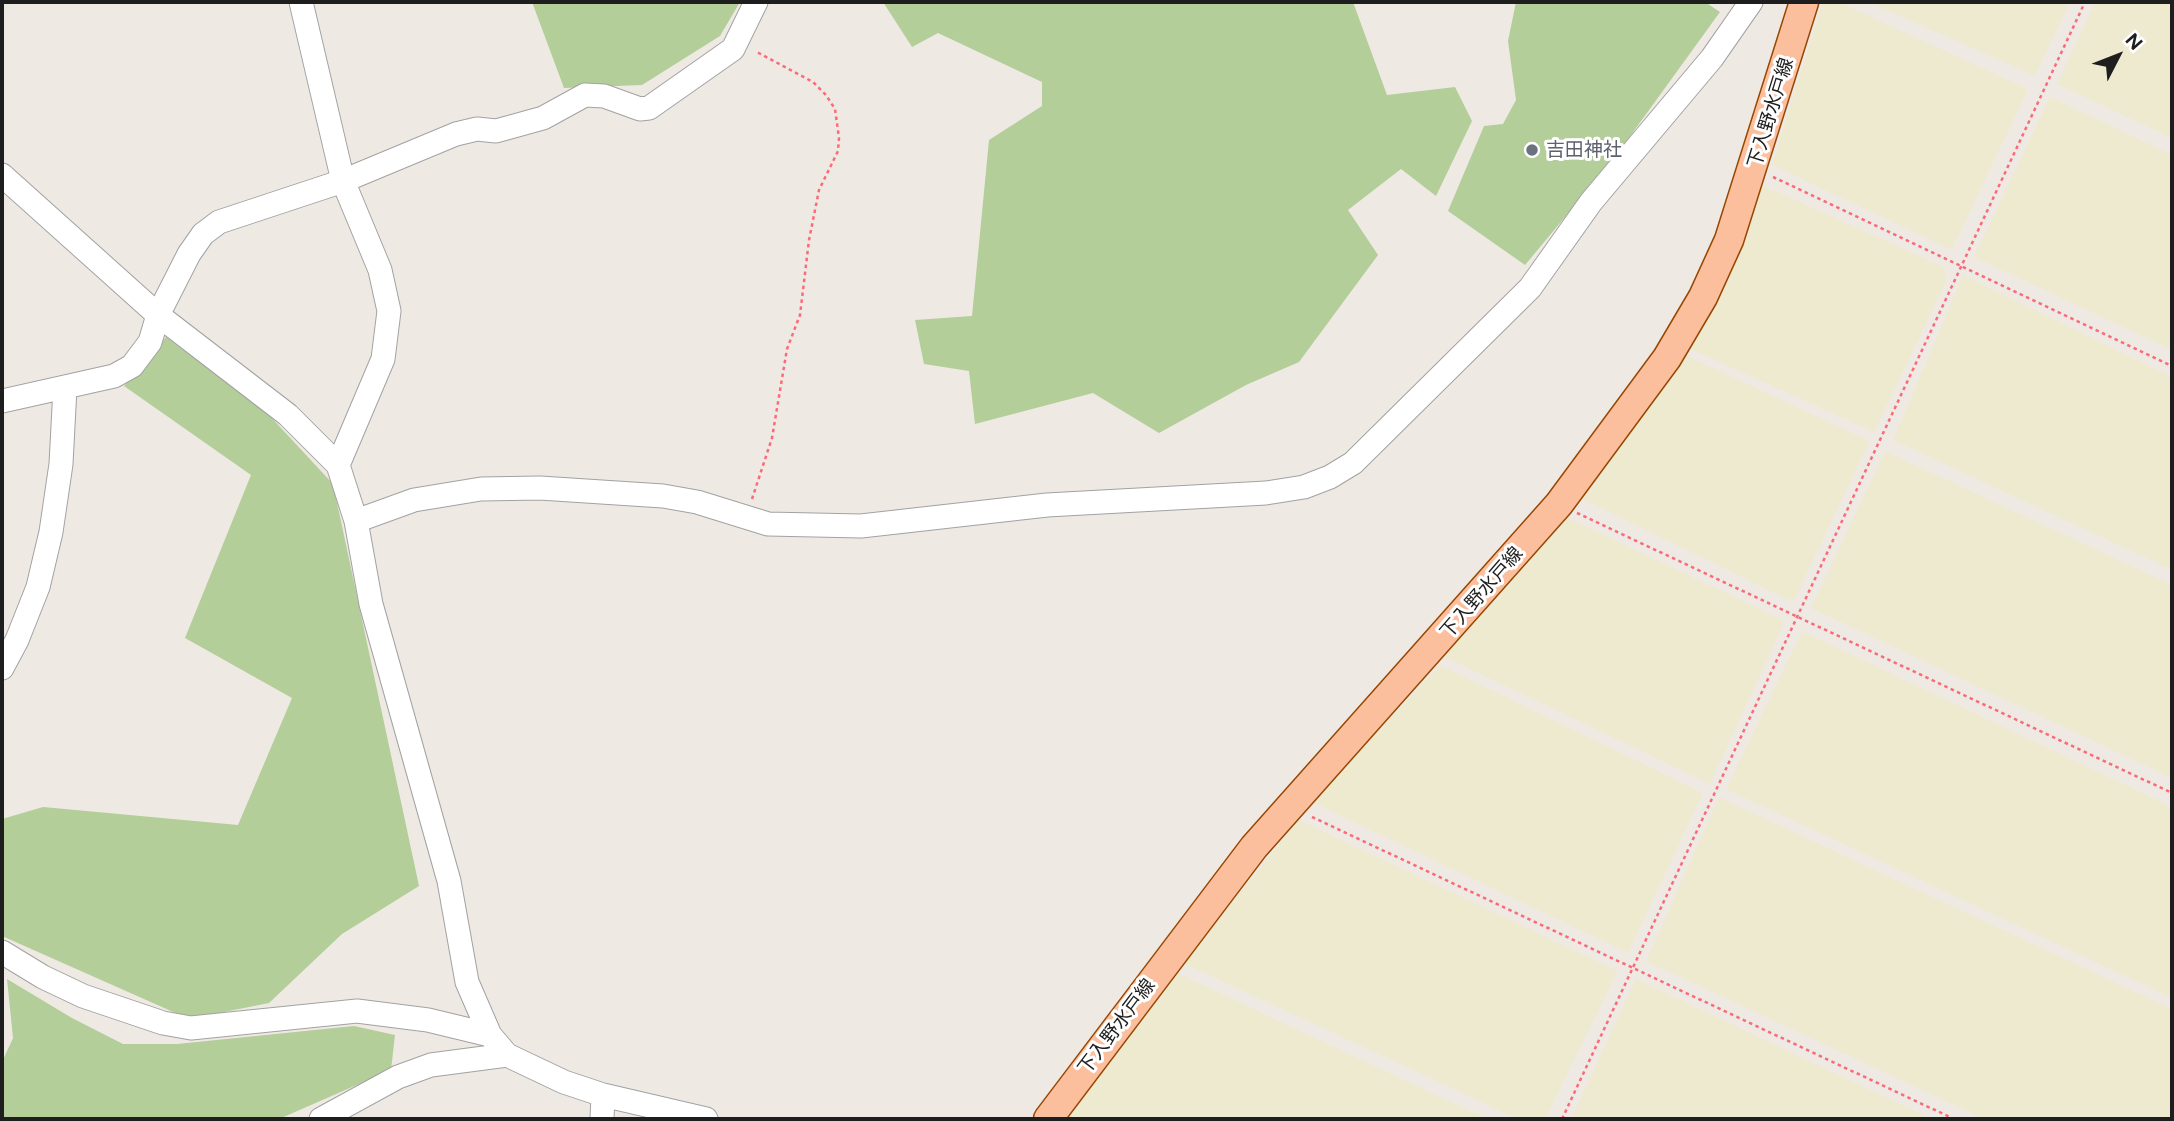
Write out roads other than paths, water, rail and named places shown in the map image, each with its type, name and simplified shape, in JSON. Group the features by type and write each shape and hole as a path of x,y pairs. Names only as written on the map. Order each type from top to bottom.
{"main road":[{"name":"下入野水戸線","path":"1048,1119 1229,879 1290,806 1559,505 1625,418 1686,327 1729,240 1754,168 1804,2"}],"street":[{"path":"301,2 343,181 380,270 389,310 383,359 338,465"},
{"path":"2,401 114,376 132,366 150,342 158,315 189,254 203,234 219,222 343,181 456,134 477,129 496,131 543,118 585,95 604,96 640,109 649,108 733,49 756,2"},
{"path":"356,521 414,500 481,488 515,487 663,496 768,524 861,526 1047,505 1266,493 1304,487 1331,477 1363,453 1530,288 1591,202 1712,58 1751,2"},
{"path":"2,175 158,315 288,415 338,465 356,521 371,604 449,881 467,982 490,1035 507,1055 564,1082 603,1095 706,1119"},
{"path":"2,668 17,640 38,587 51,532 61,464 65,388"},
{"path":"2,952 43,977 83,996 163,1023 191,1028 357,1011 428,1020 490,1035"},
{"path":"321,1119 398,1077 432,1065 507,1055"},
{"path":"602,1119 603,1095"}],"place":[{"name":"吉田神社","path":"1532,150"}]}
